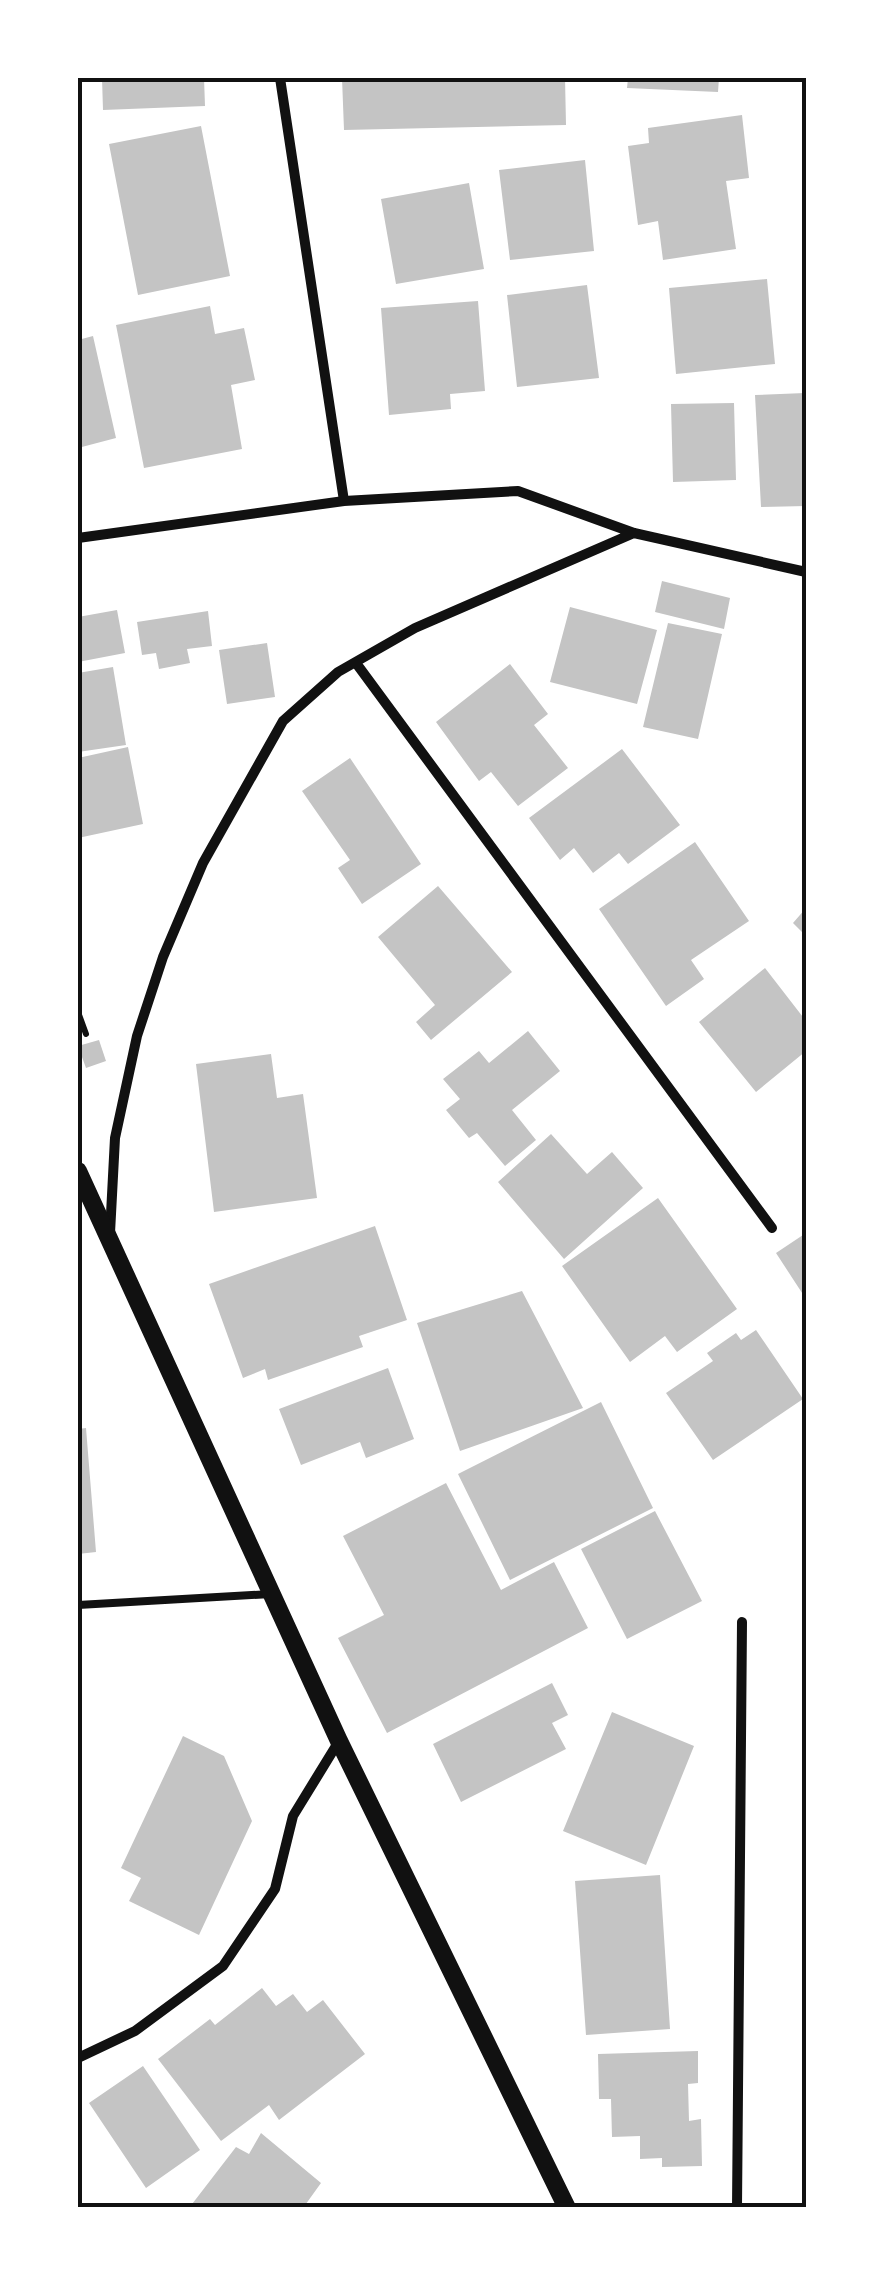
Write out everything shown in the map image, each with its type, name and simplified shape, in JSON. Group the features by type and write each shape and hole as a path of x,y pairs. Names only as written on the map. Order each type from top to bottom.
{"street":[{"path":"280,78 344,501"},
{"path":"78,538 344,501 518,491 634,534 806,572"},
{"path":"110,1241 116,1138 137,1036 162,957 202,863 283,721 338,672 415,628 634,534"},
{"path":"356,662 772,1228"},
{"path":"78,1171 339,1741 567,2208"},
{"path":"737,2208 742,1622"},
{"path":"78,2058 136,2030 223,1966 275,1889 293,1816 339,1741"}],"lane":[{"path":"78,1605 272,1594"}],"path":[{"path":"78,1012 88,1039"}],"building":[{"path":"102,78 204,78 205,106 103,110"},
{"path":"342,78 565,78 566,125 344,130"},
{"path":"628,78 719,78 718,92 627,88"},
{"path":"742,115 749,178 726,181 736,249 663,260 658,221 638,225 628,146 649,143 648,128"},
{"path":"201,126 230,276 138,295 109,144"},
{"path":"585,160 594,251 510,260 499,170"},
{"path":"469,183 484,269 396,284 381,199"},
{"path":"767,279 775,364 676,374 669,288"},
{"path":"587,285 599,378 517,387 507,295"},
{"path":"478,301 485,391 450,394 451,409 389,415 381,308"},
{"path":"210,306 215,334 244,328 255,380 231,385 242,449 144,468 116,325"},
{"path":"93,336 116,438 78,448 78,340"},
{"path":"805,393 806,506 761,507 755,395"},
{"path":"734,403 736,480 673,482 671,404"},
{"path":"662,581 730,598 724,629 655,612"},
{"path":"570,607 657,630 637,704 550,682"},
{"path":"117,610 125,653 78,662 78,617"},
{"path":"208,611 212,646 187,649 190,663 159,669 156,653 142,655 137,622"},
{"path":"668,623 722,634 698,739 643,727"},
{"path":"267,643 275,697 227,704 219,650"},
{"path":"510,664 548,714 534,725 568,768 518,806 491,772 479,781 436,722"},
{"path":"113,667 126,745 78,752 78,673"},
{"path":"128,747 143,824 78,838 78,758"},
{"path":"622,749 680,825 628,864 619,853 593,873 574,848 560,860 529,818"},
{"path":"350,758 421,864 362,904 338,868 350,860 302,791"},
{"path":"695,842 749,921 691,960 704,979 666,1006 599,909"},
{"path":"438,886 512,972 431,1040 416,1022 435,1005 378,937"},
{"path":"806,908 806,936 793,923"},
{"path":"765,968 806,1021 806,1051 756,1092 699,1022"},
{"path":"528,1031 560,1071 512,1110 536,1140 505,1166 477,1133 469,1138 446,1110 460,1099 443,1079 479,1051 489,1063"},
{"path":"99,1040 106,1061 86,1068 78,1046"},
{"path":"271,1054 277,1098 303,1094 317,1198 214,1212 196,1064"},
{"path":"551,1134 587,1174 612,1152 643,1188 564,1259 498,1182"},
{"path":"658,1198 737,1309 677,1352 665,1336 630,1362 562,1266"},
{"path":"375,1226 407,1320 359,1336 363,1347 268,1380 265,1369 243,1378 209,1284"},
{"path":"806,1233 806,1299 776,1253"},
{"path":"522,1291 583,1408 460,1451 417,1323"},
{"path":"756,1330 803,1399 713,1460 666,1393 713,1361 707,1353 736,1333 741,1340"},
{"path":"388,1368 414,1439 366,1458 360,1442 301,1465 279,1409"},
{"path":"601,1402 653,1508 510,1580 458,1474"},
{"path":"86,1428 96,1552 78,1554 78,1429"},
{"path":"446,1483 501,1590 554,1562 588,1628 387,1733 338,1638 384,1615 343,1536"},
{"path":"655,1511 702,1601 627,1639 581,1549"},
{"path":"552,1683 568,1715 552,1723 566,1749 461,1802 433,1744"},
{"path":"612,1712 694,1746 646,1865 563,1831"},
{"path":"183,1736 224,1756 252,1821 199,1935 129,1901 141,1878 121,1868"},
{"path":"660,1875 670,2029 586,2035 575,1881"},
{"path":"262,1988 276,2006 293,1994 307,2012 323,2000 365,2054 279,2120 269,2105 221,2141 158,2059 210,2019 215,2025"},
{"path":"698,2051 698,2083 688,2084 689,2121 701,2119 702,2166 662,2167 662,2158 640,2159 640,2136 612,2137 611,2099 599,2099 598,2054"},
{"path":"143,2066 200,2150 146,2188 89,2103"},
{"path":"261,2133 321,2183 303,2208 189,2208 236,2147 249,2154"}]}
